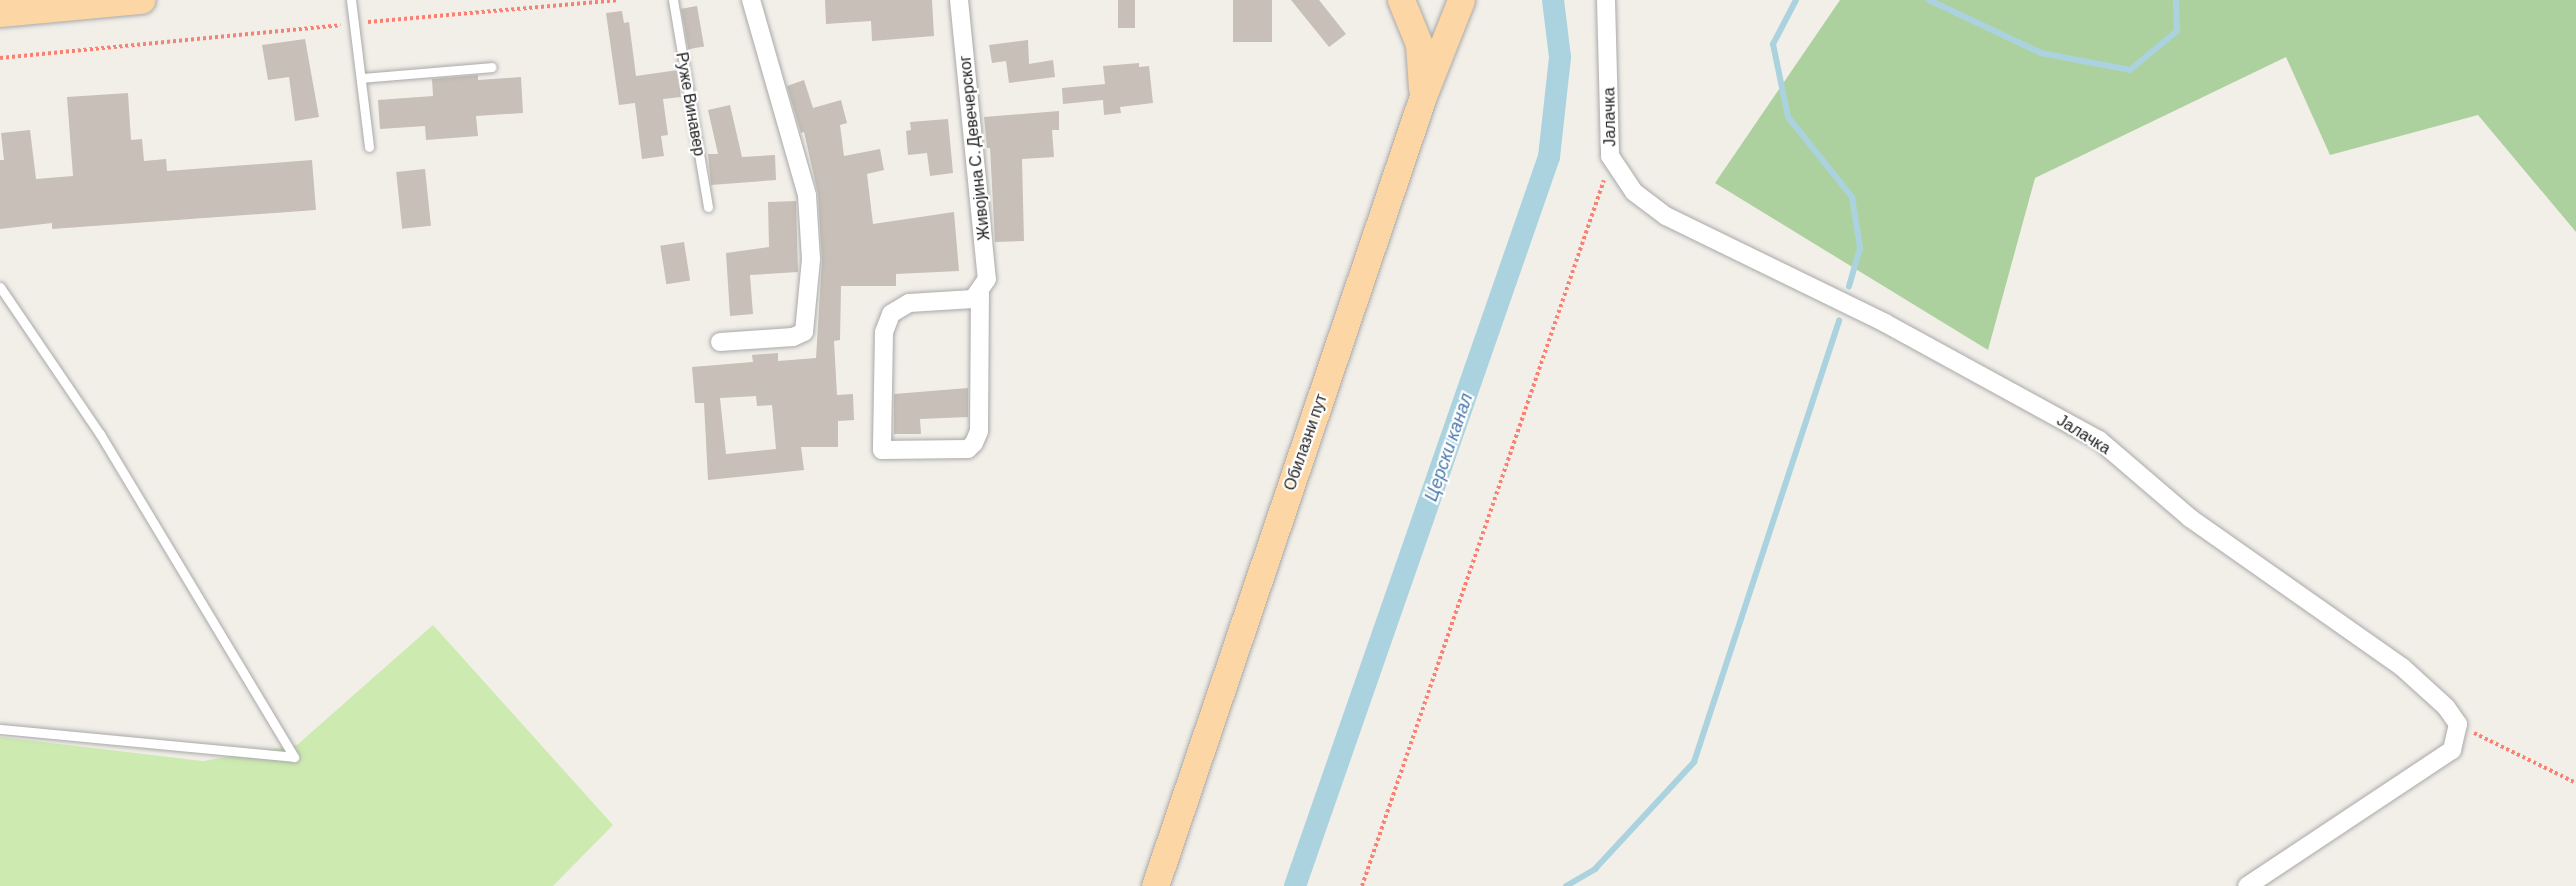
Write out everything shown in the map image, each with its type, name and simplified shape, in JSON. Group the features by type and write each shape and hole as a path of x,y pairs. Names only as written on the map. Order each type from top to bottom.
{"main road":[{"path":"0,14 89,2 141,0"},
{"path":"1401,0 1419,44 1423,96"},
{"name":"Обилазни пут","path":"1155,886 1423,96 1461,0"}],"street":[{"path":"720,342 792,337 804,332 810,270 807,195 751,0"},
{"name":"Живојина С. Девечерског","path":"959,0 987,268 980,294 979,431 974,443 968,449 882,450 884,332 891,314 909,303 973,298 980,294"},
{"name":"Јалачка","path":"1606,0 1610,156 1634,192 1666,216 1885,322 2099,440 2190,518 2402,667 2446,707 2458,724"},
{"path":"2247,886 2452,750 2458,724"}],"lane":[{"path":"351,0 369,147"},
{"name":"Руже Винавер","path":"673,0 708,207"},
{"path":"361,78 492,67"},
{"path":"0,287 100,435 294,757 0,729"}],"path":[{"path":"0,58 617,0"},
{"path":"1362,886 1593,218 1610,156"},
{"path":"2458,724 2576,783"}],"green space":[{"path":"1840,0 2576,0 2576,232 2478,115 2330,155 2286,57 2035,178 1988,350 1715,183"},
{"path":"433,625 613,825 553,886 0,886 0,737 203,761 297,745"}],"building":[{"path":"825,0 932,0 934,36 872,41 871,21 826,24"},
{"path":"1118,0 1135,0 1135,28 1118,28"},
{"path":"1233,0 1272,0 1272,42 1233,42"},
{"path":"1291,0 1319,0 1346,34 1329,47"},
{"path":"697,6 704,46 688,49 681,9"},
{"path":"622,11 624,23 629,22 636,76 678,70 681,97 663,99 668,135 661,136 664,156 642,159 635,103 619,105 606,13"},
{"path":"305,39 319,117 295,121 289,77 268,80 262,45"},
{"path":"1028,40 1029,64 1053,60 1055,77 1009,83 1006,61 992,63 989,45"},
{"path":"1139,63 1139,67 1149,66 1153,103 1120,107 1121,113 1104,115 1103,100 1063,104 1062,88 1105,84 1103,66"},
{"path":"478,75 478,80 521,77 523,113 476,116 478,136 426,140 425,126 380,129 378,100 433,96 432,79"},
{"path":"804,80 813,108 841,100 847,123 840,125 844,156 880,149 884,170 867,174 873,224 954,212 959,271 896,274 896,286 841,286 840,340 834,341 837,395 853,394 854,420 838,421 838,447 801,447 804,470 708,480 704,403 695,403 692,367 753,362 752,355 778,353 778,361 816,358 822,260 818,194 804,132 801,133 787,86","holes":["756,396 757,406 772,405 776,449 726,454 720,398"]},
{"path":"128,93 131,140 142,139 144,161 166,159 167,171 312,160 316,210 52,229 52,223 0,229 0,160 4,160 1,133 30,130 36,179 73,176 67,97"},
{"path":"730,105 742,157 775,155 776,180 711,185 708,154 718,154 708,110"},
{"path":"1059,111 1059,130 1052,130 1054,157 1022,159 1024,241 995,242 990,148 987,148 984,117"},
{"path":"948,119 953,173 930,176 927,153 908,155 906,131 911,130 910,122"},
{"path":"425,169 431,226 402,229 396,172"},
{"path":"796,201 798,272 750,275 753,314 730,316 726,253 769,247 768,202"},
{"path":"684,242 690,281 666,284 660,246"},
{"path":"968,388 968,417 920,419 921,434 894,434 894,394"}],"waterway":[{"name":"Церски канал","path":"1295,886 1549,157 1560,57 1553,0"},
{"path":"1796,0 1773,44 1788,117 1852,197 1860,248 1849,286"},
{"path":"1929,0 2041,53 2130,70 2177,31 2176,0"},
{"path":"1566,886 1595,869 1694,762 1839,320"}]}
